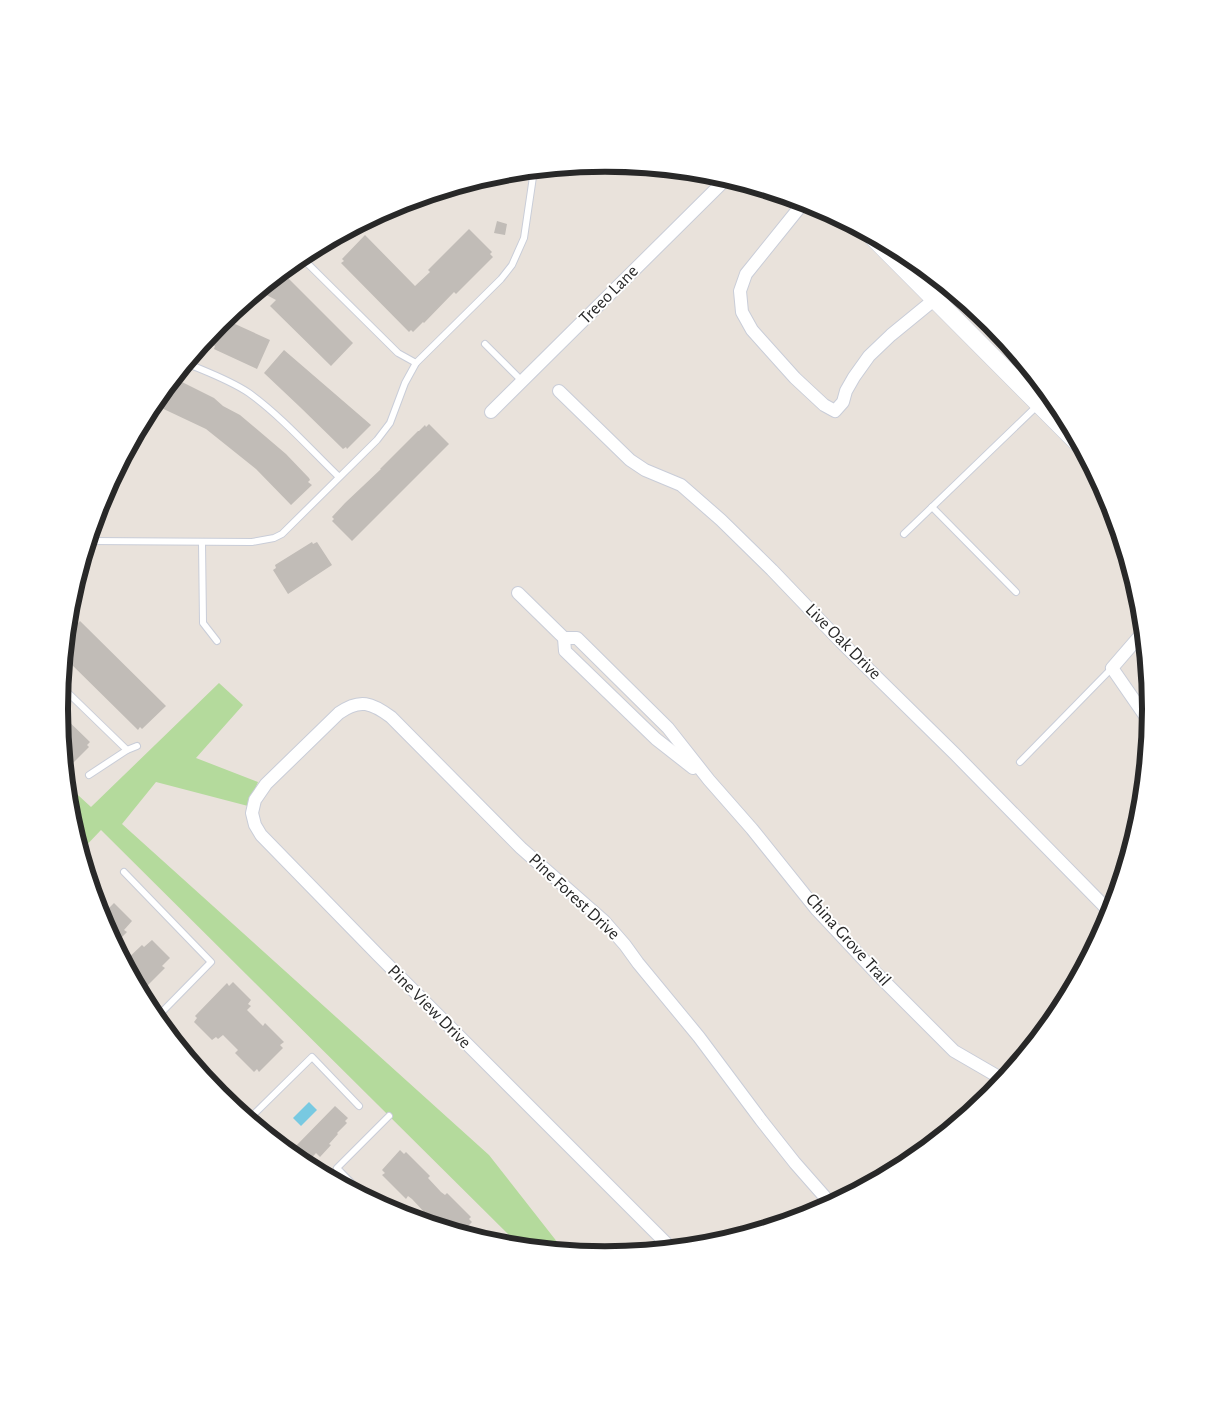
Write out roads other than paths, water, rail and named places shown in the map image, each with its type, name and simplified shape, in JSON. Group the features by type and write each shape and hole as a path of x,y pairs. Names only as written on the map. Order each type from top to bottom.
{"street":[{"name":"Treeo Lane","path":"491,412 720,184"},
{"path":"799,209 746,274 740,290 742,312 752,330 795,378 824,405 835,411 843,402 846,391 869,356 921,309 935,299"},
{"path":"909,266 935,299 1061,426"},
{"name":"Live Oak Drive","path":"559,391 630,460 645,470 681,485 721,520 955,754 1105,908"},
{"name":"China Grove Trail","path":"518,593 564,638 565,651 572,658 656,739 709,780"},
{"name":"China Grove Trail","path":"564,638 577,638 668,728 817,910 954,1052 998,1076"},
{"path":"1138,639 1112,668 1142,711"},
{"name":"Pine Forest Drive","path":"298,752 346,708 359,703 366,703 379,708 391,717 521,848 604,921 626,945 638,963 694,1030 795,1163 827,1199"},
{"name":"Pine View Drive","path":"298,752 266,784 255,800 252,813 255,826 261,835 666,1243"}],"lane":[{"path":"95,540 252,542 274,538 282,534 376,440 390,422 404,383 416,363 501,279 512,265 524,238 533,177"},
{"path":"307,263 398,352 416,363"},
{"path":"485,344 522,381"},
{"path":"193,365 248,392 271,411 339,478"},
{"path":"904,534 1039,404"},
{"path":"932,507 1016,592"},
{"path":"202,542 203,622 217,641"},
{"path":"1020,762 1112,668"},
{"path":"68,693 127,750"},
{"path":"90,775 127,750 137,746"},
{"path":"124,872 211,962 162,1013"},
{"path":"253,1115 312,1057 359,1106"},
{"path":"353,1184 337,1168 389,1116"}],"water":[{"path":"309,1102 317,1110 301,1126 293,1118"}]}
